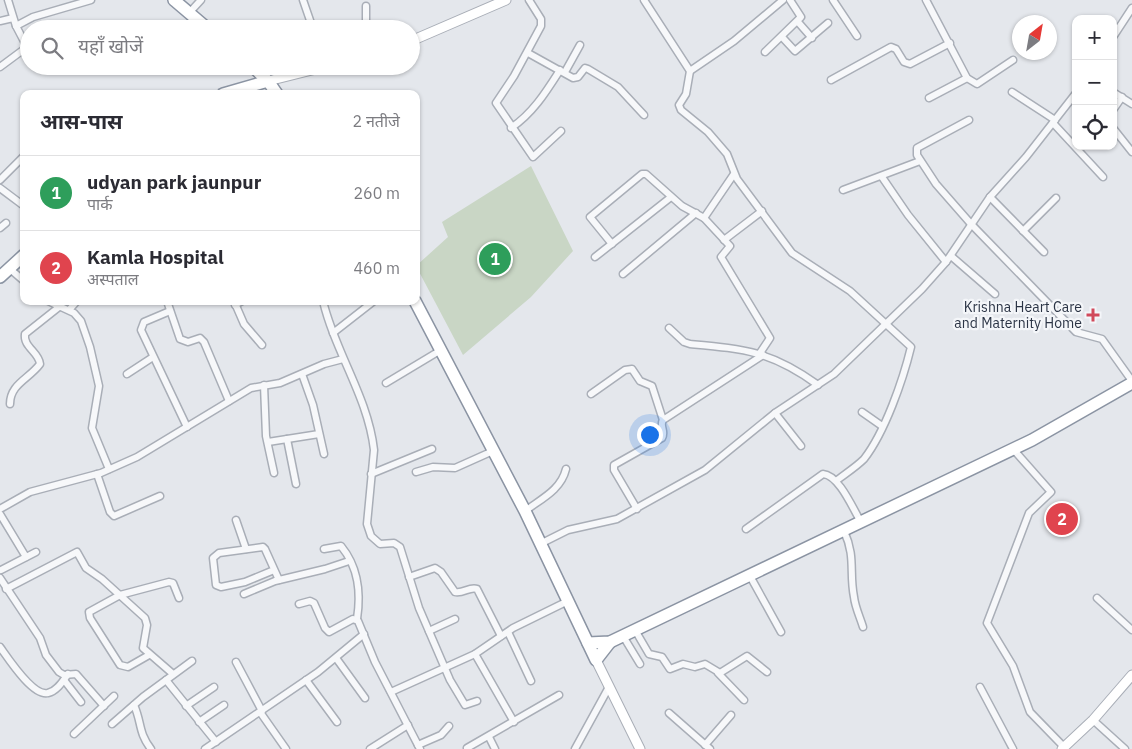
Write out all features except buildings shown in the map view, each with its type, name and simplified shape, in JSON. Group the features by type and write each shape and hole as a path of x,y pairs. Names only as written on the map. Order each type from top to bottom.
{"highway":[{"path":"174,0 197,20"},
{"path":"262,75 274,90"},
{"path":"236,90 268,80"},
{"path":"4,271 20,258"},
{"path":"417,305 525,511 596,660 610,642"},
{"path":"588,644 610,642 844,531 1013,449 1132,382"}],"main road":[{"path":"420,37 506,0"},
{"path":"268,80 289,75"},
{"path":"596,660 640,749"},
{"path":"1063,748 1094,720 1132,675"}],"street":[{"path":"8,0 20,34"},
{"path":"29,20 91,0"},
{"path":"189,13 201,0"},
{"path":"303,0 310,20"},
{"path":"528,0 542,22 537,36 509,86 496,100 497,106 533,157 561,131"},
{"path":"644,0 690,71 686,94 679,108 708,132 727,154 734,174 792,253 850,291 911,347 902,379 882,426 863,459 836,481"},
{"path":"690,71 734,41 784,0"},
{"path":"765,52 798,22 801,16 790,0"},
{"path":"833,0 857,36"},
{"path":"926,0 967,78 977,84 1013,60"},
{"path":"366,6 366,20"},
{"path":"1117,31 1132,8"},
{"path":"0,21 13,18"},
{"path":"798,22 812,38"},
{"path":"782,38 794,51 828,23"},
{"path":"16,26 20,24"},
{"path":"831,80 891,47 896,49 904,62 910,64 950,43"},
{"path":"511,128 524,120 534,108 580,45"},
{"path":"0,67 20,52"},
{"path":"528,53 576,78 585,68 588,68 618,87 644,115"},
{"path":"929,98 967,78"},
{"path":"1012,92 1054,122 1103,177"},
{"path":"1117,94 1132,104"},
{"path":"1116,105 1122,97"},
{"path":"540,544 568,530 617,519 705,470 775,413 834,374 856,356 885,323 922,289 948,259 990,197 1026,157 1072,98"},
{"path":"969,120 917,148 917,155 920,161 936,184 971,224 1076,332 1102,339 1132,382"},
{"path":"1117,133 1132,152"},
{"path":"0,180 20,160"},
{"path":"843,190 920,161"},
{"path":"612,244 590,217 642,174 646,174 671,197 704,218 730,247 721,257 770,338 762,354 663,420"},
{"path":"704,218 734,174"},
{"path":"882,176 908,215 948,259 995,294"},
{"path":"0,188 20,203"},
{"path":"595,257 671,197"},
{"path":"990,197 1044,252"},
{"path":"1023,231 1056,198"},
{"path":"724,240 762,211"},
{"path":"623,274 696,214"},
{"path":"0,228 6,223"},
{"path":"4,271 20,279"},
{"path":"55,305 69,310 81,322 98,376 98,401 92,428 110,469"},
{"path":"69,310 73,305"},
{"path":"168,305 180,339 188,342 200,338 204,342 229,401"},
{"path":"235,305 244,324 262,345"},
{"path":"323,305 370,425 374,450 367,515 369,532 377,543 399,545 429,631 445,669 463,703 467,706 477,701"},
{"path":"333,333 369,305"},
{"path":"10,404 11,396 16,386 40,364 40,359 25,341 25,334 59,307"},
{"path":"170,311 142,325 141,330 187,427"},
{"path":"669,328 684,342 690,344 743,349 762,354 790,366 818,384"},
{"path":"386,383 441,350"},
{"path":"127,374 153,357"},
{"path":"0,509 30,492 97,474 137,457 251,388 280,383 343,359"},
{"path":"591,394 625,370 632,369 640,380 652,386 663,420 662,438 616,463 613,467 637,509"},
{"path":"302,374 324,454"},
{"path":"264,385 268,442 274,473"},
{"path":"862,412 882,426"},
{"path":"775,413 802,446"},
{"path":"268,442 319,434"},
{"path":"287,439 296,484"},
{"path":"371,474 432,448"},
{"path":"1013,449 1051,492 1028,513 987,623 1013,666 1030,712 1063,748"},
{"path":"416,472 433,467 456,468 494,451"},
{"path":"525,511 554,490 562,480 566,469"},
{"path":"97,474 110,512 114,516 160,496"},
{"path":"746,529 818,476 827,474 836,481 861,522"},
{"path":"0,514 26,557"},
{"path":"236,520 246,549"},
{"path":"844,531 850,544 853,566 853,596 863,627"},
{"path":"324,549 339,545 349,560 360,592 357,619 375,662 419,747 441,734 449,726"},
{"path":"274,570 246,582 225,587 218,586 213,562 215,556 263,547 279,580"},
{"path":"36,552 0,572 6,589 40,638 47,658 58,672 66,677 82,702"},
{"path":"6,589 74,552 80,555 86,568 120,595 147,622 142,644 149,655 173,674"},
{"path":"244,594 279,580 331,568 349,560"},
{"path":"409,577 435,568 442,572 456,592 460,593 474,588 478,589 501,636"},
{"path":"750,576 781,632"},
{"path":"149,655 128,667 122,666 90,618 90,610 120,595 169,582 173,583 179,598"},
{"path":"1097,598 1132,630"},
{"path":"299,604 310,601 314,603 325,628 329,632 353,619 357,619"},
{"path":"391,692 475,654 508,632 568,601"},
{"path":"429,631 455,619"},
{"path":"635,630 649,654 662,657 670,670 683,664 695,668 705,664 718,673 744,700"},
{"path":"508,632 531,681"},
{"path":"207,748 306,680 364,634"},
{"path":"623,636 640,664"},
{"path":"0,647 29,684 41,692 48,693 66,677 78,676 104,706"},
{"path":"475,654 514,722"},
{"path":"718,673 747,656 767,672"},
{"path":"336,658 365,698"},
{"path":"112,724 173,674 192,661"},
{"path":"236,662 261,712 286,749"},
{"path":"166,680 216,742"},
{"path":"306,680 337,722"},
{"path":"186,706 214,687"},
{"path":"575,749 610,687"},
{"path":"980,687 1012,749"},
{"path":"468,748 559,694"},
{"path":"74,734 114,696"},
{"path":"134,705 141,734 151,749"},
{"path":"199,722 224,705"},
{"path":"669,713 707,747 731,715"},
{"path":"1094,720 1125,749"},
{"path":"370,749 408,725"},
{"path":"489,737 495,749"}],"green space":[{"path":"531,166 573,251 531,297 463,355 420,274 420,262 448,237 442,222"}],"place":[{"name":"udyan park jaunpur","path":"495,259"},
{"name":"Krishna Heart Care and Maternity Home","path":"1093,315"},
{"name":"Kamla Hospital","path":"1062,519"}]}
